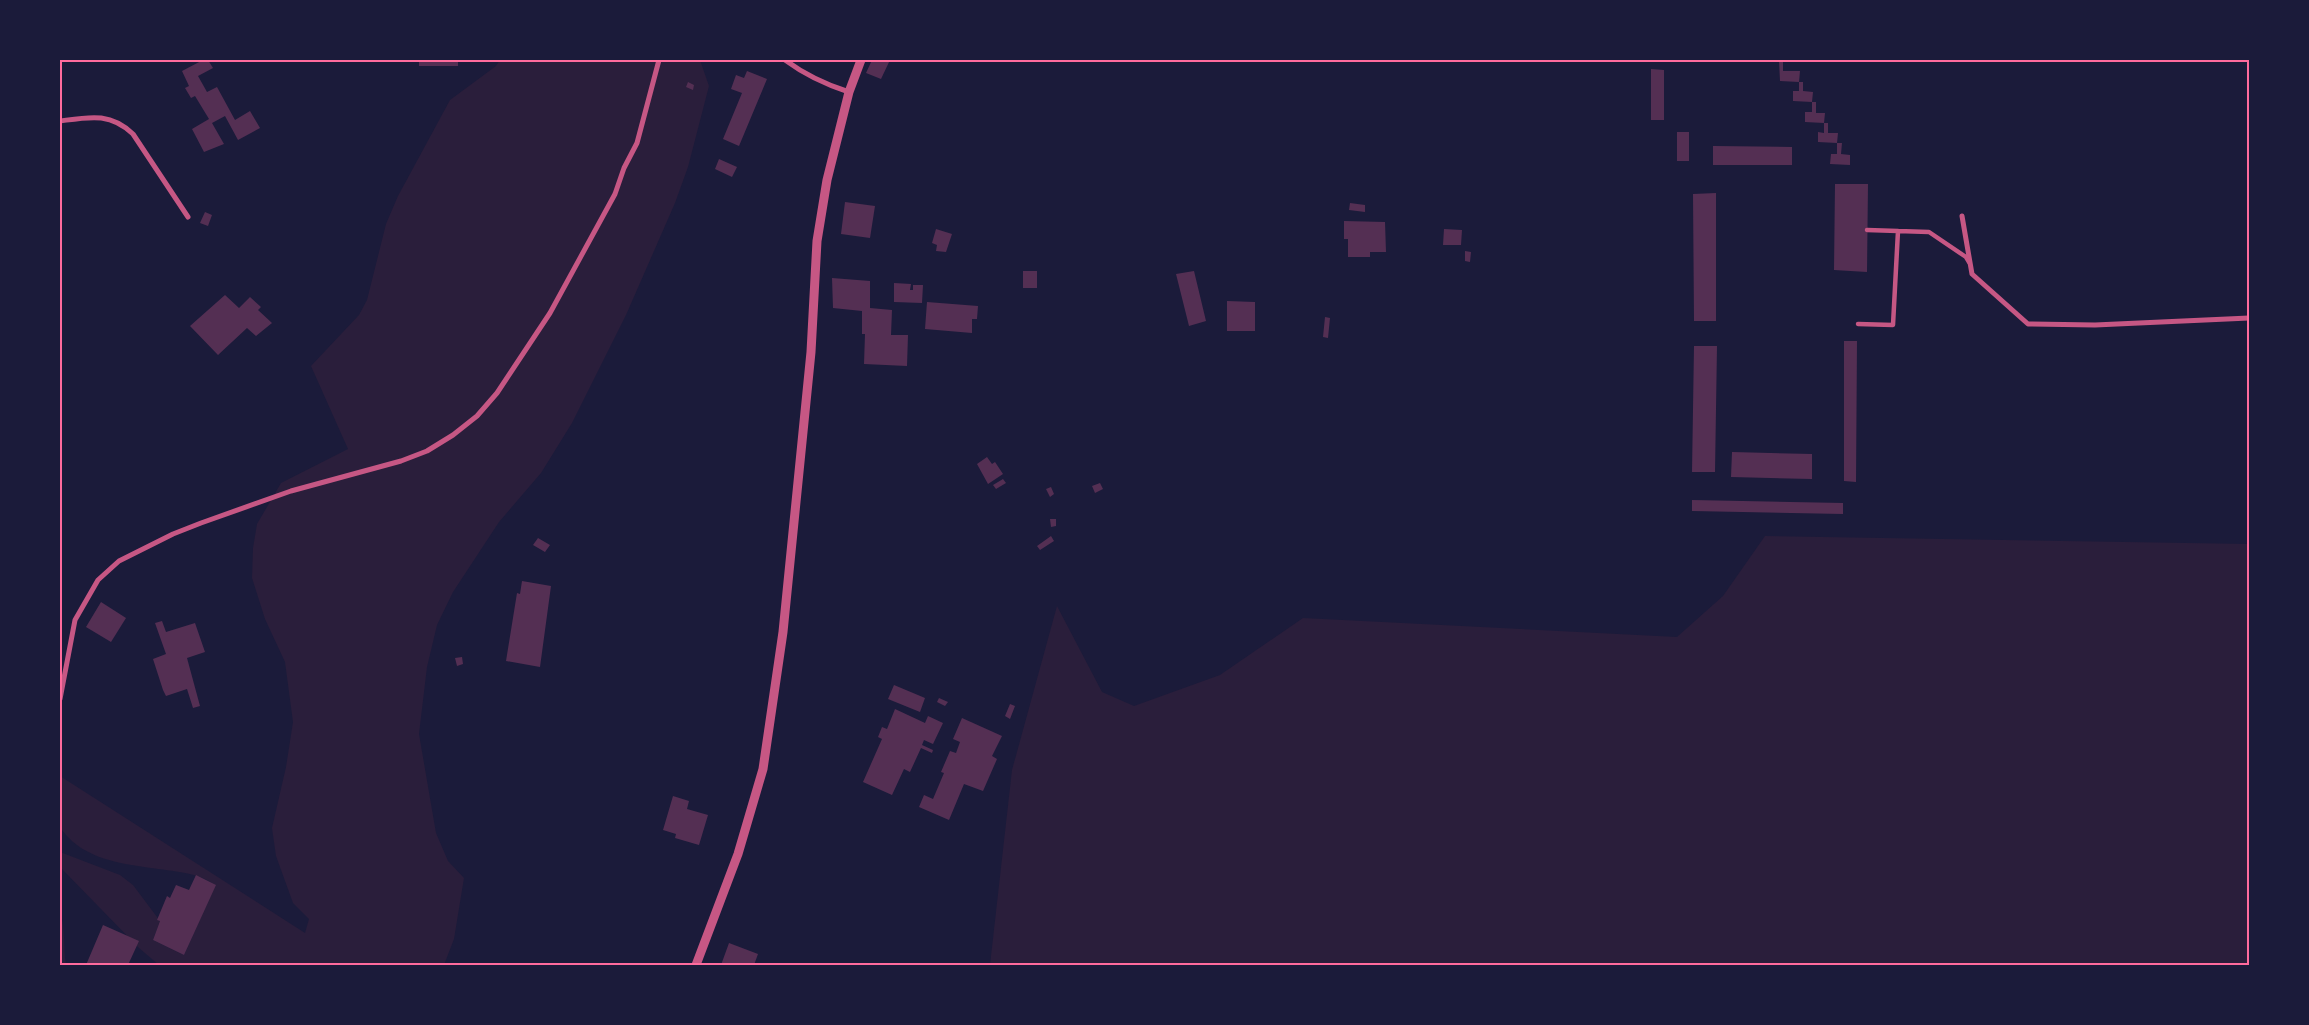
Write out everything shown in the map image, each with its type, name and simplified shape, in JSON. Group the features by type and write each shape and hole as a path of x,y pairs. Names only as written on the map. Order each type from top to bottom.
{"street":[{"path":"60,699 75,620 98,580 119,561 173,534 201,523 291,491 401,461 428,451 453,435 477,416 497,393 550,313 615,194 624,168 637,143 660,60"},
{"path":"785,60 795,68 849,92"},
{"path":"696,965 738,854 763,769 783,632 811,352 817,241 827,180 849,92 860,60"},
{"path":"60,121 89,117 107,118 122,123 133,134 188,217"},
{"path":"1962,216 1972,274 2028,324 2095,325 2249,318"},
{"path":"1867,230 1929,232 1966,257 1970,263"},
{"path":"1858,324 1893,325 1898,231"}],"shaded area":[{"path":"500,60 700,60 709,86 688,167 675,203 626,315 572,423 541,473 499,522 453,592 437,625 427,667 419,734 436,833 448,861 464,878 454,939 444,965 159,965 139,948 60,867 60,852 120,875 133,885 160,921 153,940 184,955 215,885 194,875 121,863 103,858 87,851 72,841 60,827 60,776 305,933 309,919 293,903 276,856 272,828 286,767 293,722 285,662 265,619 252,578 253,548 257,524 281,483 348,449 311,366 359,315 367,300 386,224 398,196 450,100 496,66"},
{"path":"1765,536 2249,544 2249,965 990,965 1012,770 1057,606 1102,692 1134,706 1220,675 1303,618 1677,637 1723,596"},
{"path":"60,912 63,925 66,965 60,965"}],"building":[{"path":"203,60 208,60 213,68 198,76 207,92 217,87 235,120 250,111 260,128 238,140 225,116 212,123 224,144 204,152 192,129 209,119 195,96 191,98 185,88 189,86 182,71"},
{"path":"419,60 458,60 458,66 419,66"},
{"path":"872,60 890,60 881,79 866,73"},
{"path":"1779,60 1783,60 1783,71 1800,71 1799,82 1780,81"},
{"path":"1651,69 1664,70 1664,120 1651,120"},
{"path":"747,71 767,79 739,146 723,139 742,93 731,89 736,75 744,78"},
{"path":"688,82 694,85 693,90 686,87"},
{"path":"1799,82 1803,82 1803,91 1813,92 1812,102 1793,101 1793,91 1799,91"},
{"path":"1812,102 1816,102 1816,113 1825,113 1824,123 1805,122 1805,112 1812,112"},
{"path":"1824,123 1828,123 1828,133 1838,133 1837,143 1818,142 1818,132 1824,133"},
{"path":"1677,132 1689,132 1689,161 1677,161"},
{"path":"1837,143 1842,143 1841,154 1850,155 1850,165 1830,164 1831,154 1837,154"},
{"path":"1713,146 1792,147 1792,165 1713,165"},
{"path":"719,159 737,167 732,177 715,169"},
{"path":"1835,184 1868,184 1867,272 1834,270"},
{"path":"1716,193 1716,321 1694,321 1693,194"},
{"path":"845,202 875,206 870,238 841,234"},
{"path":"1350,203 1365,205 1365,212 1349,210"},
{"path":"205,212 212,215 208,226 200,223"},
{"path":"1344,221 1385,222 1386,252 1370,252 1370,257 1348,257 1348,239 1344,239"},
{"path":"936,229 952,234 946,252 936,251 937,245 932,243"},
{"path":"1444,229 1462,230 1461,245 1443,245"},
{"path":"1465,251 1471,252 1470,262 1465,261"},
{"path":"1023,271 1037,271 1037,288 1023,288"},
{"path":"1194,271 1206,321 1189,326 1176,274"},
{"path":"832,278 870,281 870,308 892,310 891,335 908,335 907,366 864,364 865,334 862,334 862,311 833,308"},
{"path":"894,283 911,284 910,290 913,290 913,285 923,285 922,303 894,302"},
{"path":"225,295 239,308 250,297 261,307 258,310 272,323 256,336 247,328 218,355 190,326"},
{"path":"1227,301 1255,302 1255,331 1227,331"},
{"path":"927,302 978,306 977,319 972,319 972,333 925,329"},
{"path":"1325,317 1330,318 1328,338 1323,337"},
{"path":"1844,341 1857,341 1856,482 1844,481"},
{"path":"1694,346 1717,346 1715,472 1692,472"},
{"path":"1732,452 1812,454 1812,479 1731,477"},
{"path":"987,457 992,464 995,462 1003,474 988,484 977,464"},
{"path":"1003,479 1006,483 996,489 993,485"},
{"path":"1100,483 1103,489 1095,493 1092,486"},
{"path":"1051,487 1054,494 1050,497 1046,489"},
{"path":"1692,500 1843,503 1843,514 1692,511"},
{"path":"1050,519 1056,519 1056,526 1051,527"},
{"path":"1051,536 1054,541 1040,550 1037,546"},
{"path":"538,538 550,545 545,552 533,545"},
{"path":"522,581 551,586 540,667 506,661 517,593 520,594"},
{"path":"101,602 126,618 111,642 86,627"},
{"path":"162,621 166,632 195,623 205,652 187,658 200,706 193,708 187,689 166,696 163,690 153,659 166,654 155,623"},
{"path":"462,657 463,664 457,666 455,658"},
{"path":"894,685 925,698 920,712 888,699"},
{"path":"939,698 948,702 945,706 937,702"},
{"path":"1010,704 1015,706 1010,719 1005,716"},
{"path":"895,709 925,723 928,716 943,723 933,744 924,740 922,745 933,750 932,753 921,748 910,772 904,769 892,795 863,782 882,739 878,737 882,727 887,729"},
{"path":"962,718 1002,736 992,756 997,759 983,791 964,784 949,820 919,807 924,795 933,799 944,773 941,772 950,751 956,753 960,742 953,739"},
{"path":"673,796 689,801 687,809 708,815 699,845 675,838 676,834 663,830"},
{"path":"196,875 216,885 184,955 153,940 160,921 157,920 167,896 170,898 176,885 189,890"},
{"path":"103,925 139,941 128,965 86,965"},
{"path":"729,943 758,954 754,965 721,965"}]}
